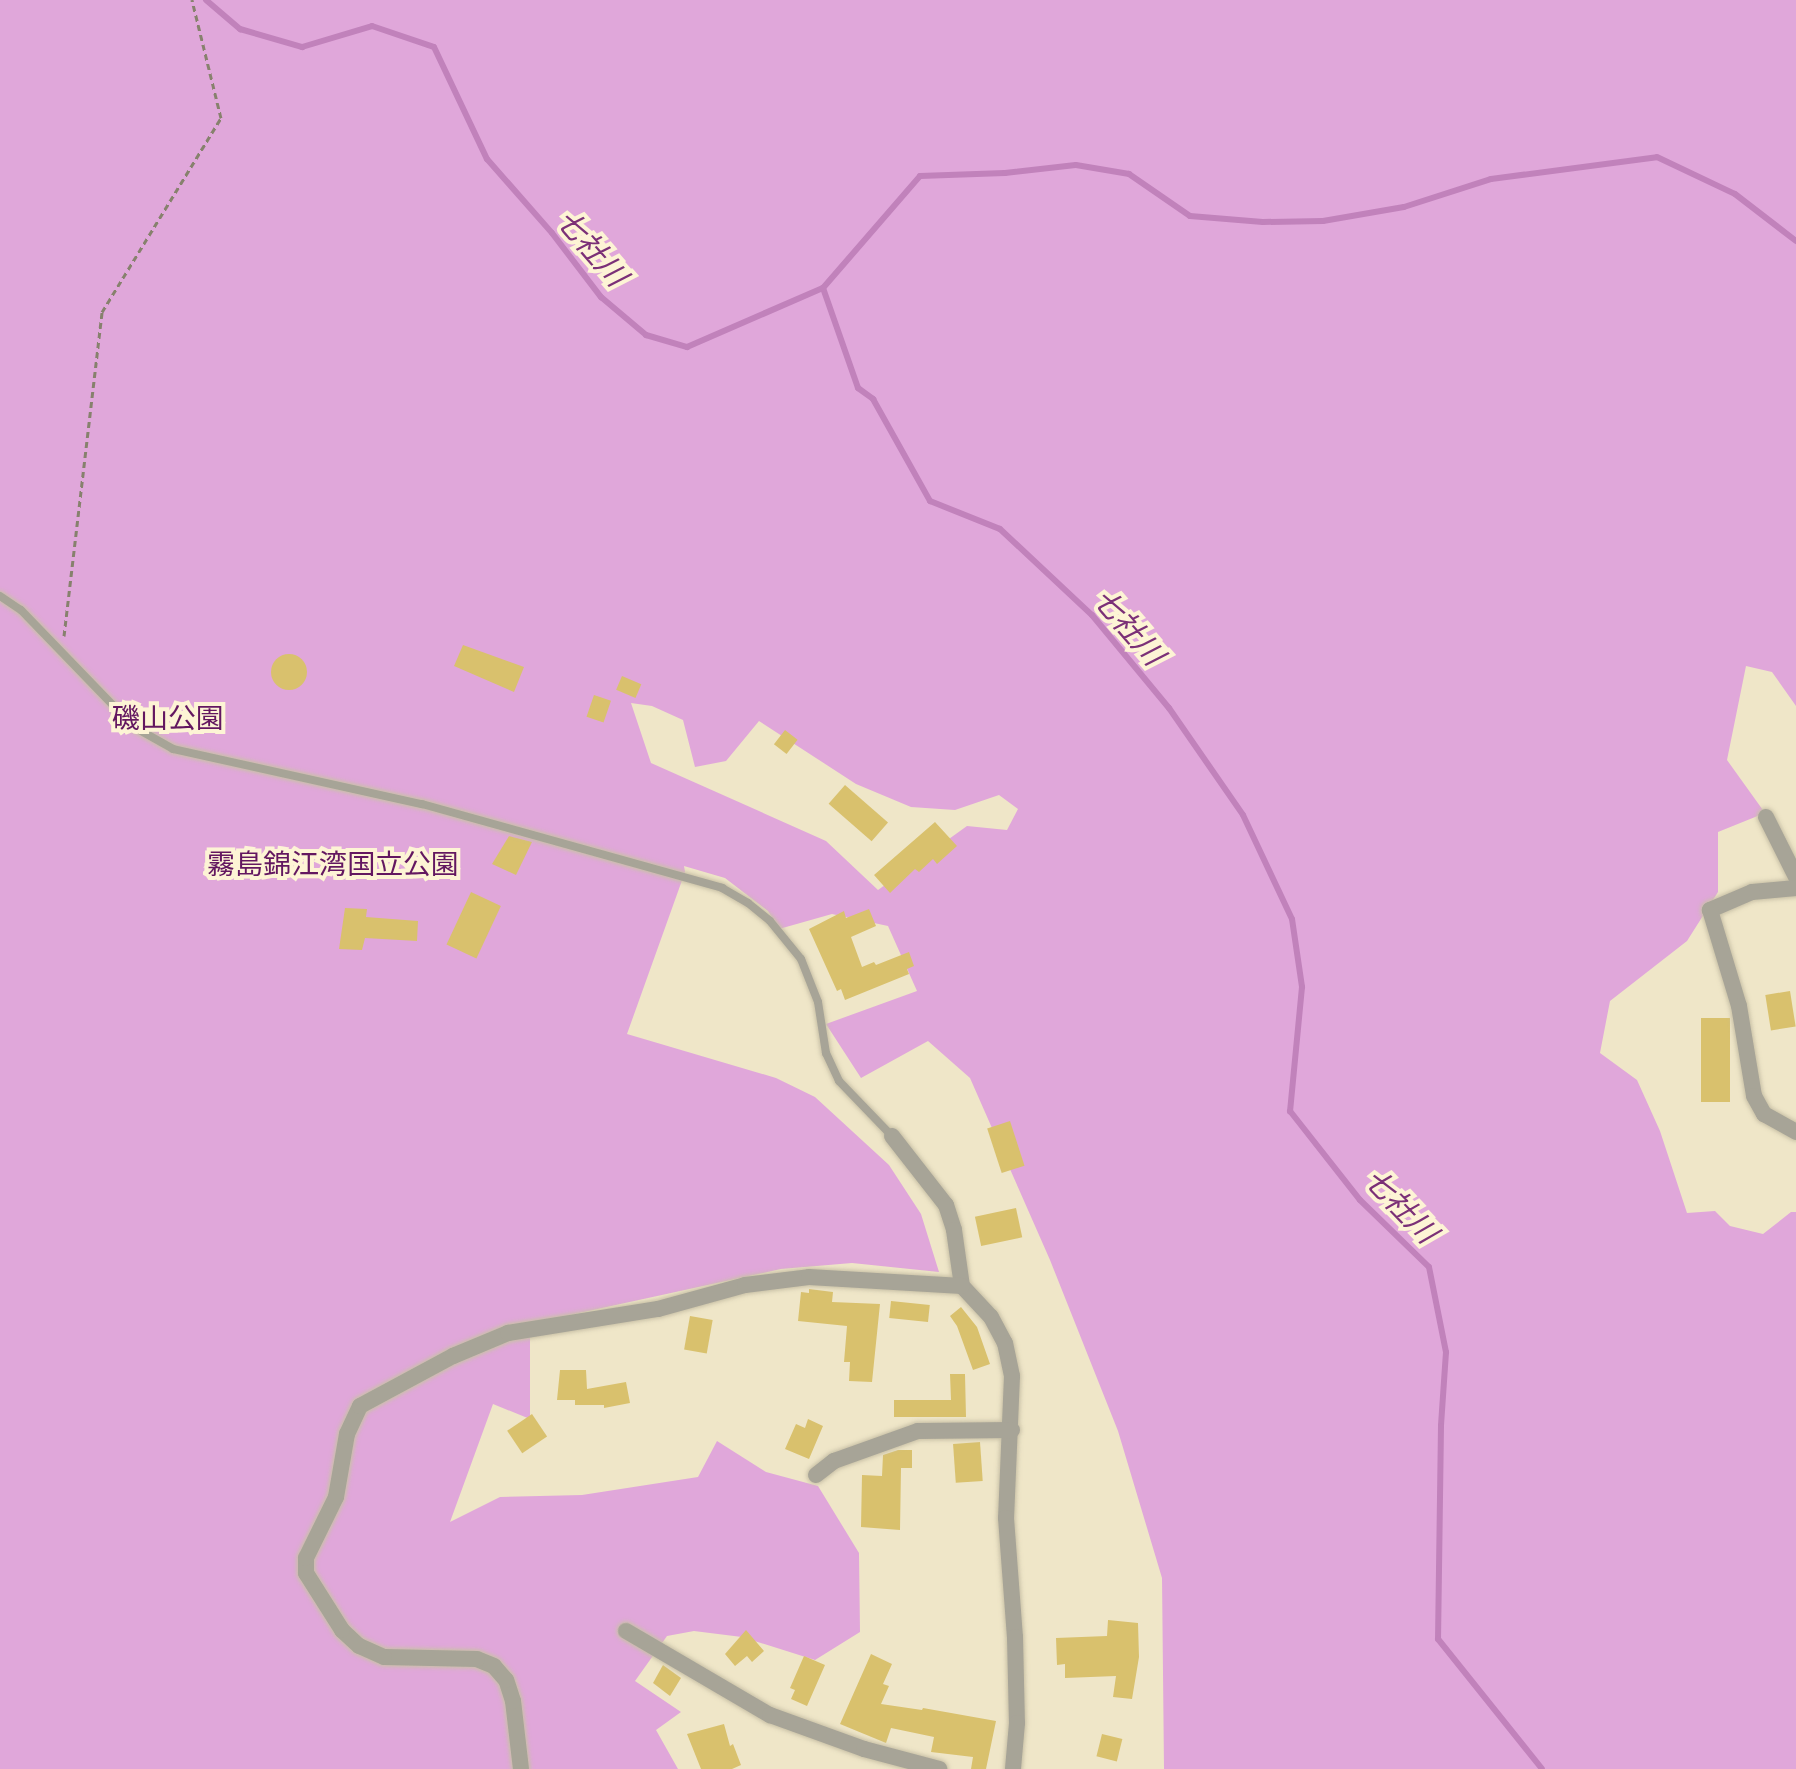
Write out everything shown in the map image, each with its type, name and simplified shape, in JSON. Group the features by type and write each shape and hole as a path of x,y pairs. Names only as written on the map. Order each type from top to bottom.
{"street":[{"path":"1766,817 1796,877"},
{"path":"1796,888 1752,892 1710,910 1739,1006 1754,1096 1764,1114 1796,1132"},
{"path":"892,1136 946,1205 962,1286 991,1317 1005,1343 1012,1376 1006,1532 1015,1637 1017,1723 1013,1769"},
{"path":"521,1769 513,1701 506,1680 494,1666 477,1659 384,1657 359,1646 342,1630 306,1573 306,1558 336,1497 347,1434 360,1406 453,1356 508,1333 658,1309 745,1285 809,1277 962,1286"},
{"path":"816,1475 834,1461 918,1431 1012,1430"},
{"path":"626,1631 770,1715 864,1749 939,1769"}],"lane":[{"path":"0,596 21,610 61,655 134,727 173,749 422,804 722,888 748,903 770,921 801,959 818,1002 826,1053 839,1081 892,1136"}],"path":[{"path":"61,655 102,312 221,118 192,0"}],"green space":[{"path":"0,0 1796,0 1796,706 1772,672 1746,666 1727,760 1765,813 1718,832 1718,892 1687,941 1610,1001 1600,1053 1637,1080 1660,1131 1687,1213 1715,1211 1730,1226 1763,1234 1791,1212 1796,1212 1796,1769 1164,1769 1162,1578 1118,1431 1050,1260 970,1078 928,1041 861,1078 826,1024 917,991 888,926 832,914 779,929 768,911 725,878 684,866 685,872 627,1034 776,1078 815,1097 889,1165 921,1214 939,1272 852,1263 781,1269 547,1320 530,1334 530,1419 493,1404 450,1522 500,1497 582,1495 698,1477 717,1441 766,1472 818,1486 859,1553 860,1632 815,1660 742,1637 694,1631 667,1636 635,1681 681,1712 656,1730 678,1769 0,1769","holes":["631,703 652,706 683,720 695,767 726,761 759,721 856,784 911,807 955,810 999,795 1018,809 1007,830 967,826 878,890 826,841 651,763"]}],"building":[{"path":"463,645 524,667 514,692 454,666"},
{"path":"289,654 302,659 307,672 302,685 289,690 276,685 271,672 276,659"},
{"path":"622,676 641,684 635,698 616,690"},
{"path":"594,695 611,701 604,723 587,717"},
{"path":"785,730 798,740 787,754 774,744"},
{"path":"845,785 888,822 872,841 829,804"},
{"path":"935,822 957,846 937,864 933,859 919,872 915,869 890,893 874,875"},
{"path":"509,836 532,842 516,875 492,864"},
{"path":"471,892 501,906 476,959 446,945"},
{"path":"345,908 367,909 366,917 418,921 417,941 365,938 362,950 339,949"},
{"path":"869,909 876,926 851,937 862,967 909,952 914,966 907,969 909,974 845,1000 841,989 837,991 809,929 844,911 846,918"},
{"path":"1790,991 1796,1027 1771,1030 1765,995"},
{"path":"1701,1018 1730,1018 1730,1102 1701,1102"},
{"path":"1010,1121 1025,1166 1002,1173 987,1128"},
{"path":"1016,1208 1022,1237 981,1246 975,1217"},
{"path":"809,1289 833,1292 832,1302 880,1304 872,1382 849,1381 850,1362 844,1362 847,1326 798,1321 801,1292 809,1293"},
{"path":"891,1301 930,1305 928,1322 889,1318"},
{"path":"961,1307 977,1327 990,1364 973,1370 957,1326 950,1316"},
{"path":"690,1316 713,1320 707,1353 684,1349"},
{"path":"560,1370 586,1370 587,1389 626,1382 630,1403 604,1408 604,1405 575,1405 575,1400 557,1400"},
{"path":"950,1374 965,1374 966,1417 894,1417 894,1400 951,1400"},
{"path":"532,1414 547,1436 522,1453 507,1431"},
{"path":"808,1419 823,1426 809,1459 785,1449 796,1424 805,1428"},
{"path":"980,1442 983,1481 956,1483 953,1444"},
{"path":"912,1450 912,1468 901,1468 900,1530 861,1527 862,1475 882,1476 883,1455"},
{"path":"1108,1620 1138,1623 1139,1657 1132,1699 1113,1697 1116,1676 1065,1678 1065,1664 1057,1665 1056,1638 1107,1636"},
{"path":"746,1630 764,1651 752,1662 747,1656 735,1666 725,1654"},
{"path":"871,1654 892,1664 883,1684 889,1686 881,1704 996,1721 986,1769 971,1769 973,1757 931,1752 934,1737 891,1728 886,1743 840,1724"},
{"path":"804,1656 825,1665 807,1706 791,1699 795,1690 790,1688"},
{"path":"663,1665 681,1678 670,1696 653,1683"},
{"path":"724,1724 730,1746 733,1744 741,1765 732,1769 701,1769 687,1734"},
{"path":"1102,1734 1122,1739 1117,1761 1096,1756"}],"waterway":[{"name":"七社川","path":"206,0 240,29 302,47 372,26 434,47 487,159 552,233 601,297 646,335 687,347 823,288 858,388 873,399 930,501 1000,529 1092,615 1169,708 1243,815 1292,919 1302,987 1290,1111 1360,1200 1429,1267 1446,1352 1441,1426 1438,1639 1542,1769"},
{"path":"823,288 920,176 1005,173 1076,165 1129,174 1190,216 1263,222 1323,221 1404,207 1491,179 1657,157 1735,194 1796,241"}],"park label":[{"name":"磯山公園","path":"168,719"},
{"name":"霧島錦江湾国立公園","path":"333,865"}]}
